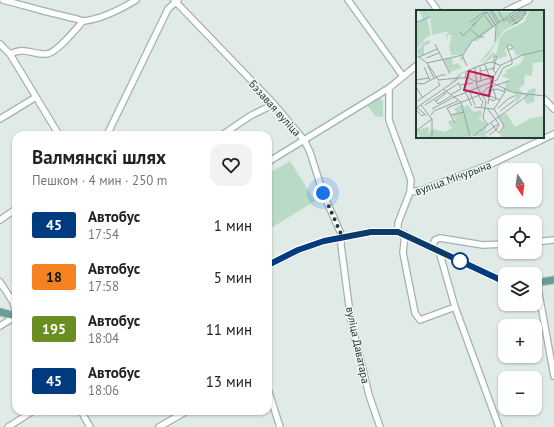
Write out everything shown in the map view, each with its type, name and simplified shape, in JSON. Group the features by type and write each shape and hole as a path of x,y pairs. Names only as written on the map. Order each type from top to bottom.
{"main road":[{"path":"272,263 298,250 341,237 371,232 402,233 498,279"},
{"path":"542,282 554,280"},
{"path":"0,312 12,314"}],"street":[{"path":"3,0 51,14 76,18 83,21"},
{"path":"10,54 16,51 24,50 47,54 54,52 83,21 100,17 136,0"},
{"path":"348,0 402,75"},
{"path":"430,0 437,10"},
{"path":"514,7 515,0"},
{"path":"508,10 528,0"},
{"path":"110,131 168,9 176,1"},
{"name":"Бэзавая вуліца","path":"176,1 274,104 304,140 310,152 323,193 334,215 341,237"},
{"path":"0,44 10,54 57,131"},
{"path":"272,160 389,88 402,75 416,66"},
{"path":"389,88 389,120 411,180 410,192"},
{"path":"0,119 36,97"},
{"path":"544,99 554,109"},
{"path":"228,131 250,116 274,104"},
{"name":"вуліца Мічурына","path":"456,308 420,320 415,313 403,253 402,233 398,223 410,192 422,190 489,165 554,134"},
{"path":"0,220 12,212"},
{"name":"вуліца Даватара","path":"341,237 351,321 369,395 380,427"},
{"path":"498,244 483,245 440,238 435,240 435,249 499,427"},
{"path":"542,241 554,240"},
{"path":"0,282 12,300"},
{"path":"541,311 554,376"},
{"path":"0,326 12,318"},
{"path":"272,402 280,427"},
{"path":"8,427 26,415"},
{"path":"83,415 90,427"},
{"path":"159,427 180,415"}],"green space":[{"path":"379,97 383,102 383,117 375,116 367,105"},
{"path":"290,161 315,201 272,228 272,172"}],"bus line":[{"name":"45","path":"272,262 310,245 324,241 371,232 398,232 498,279"}],"route":[{"path":"323,193 334,215 341,237 380,231 398,232 405,234 461,262 460,261"}]}
